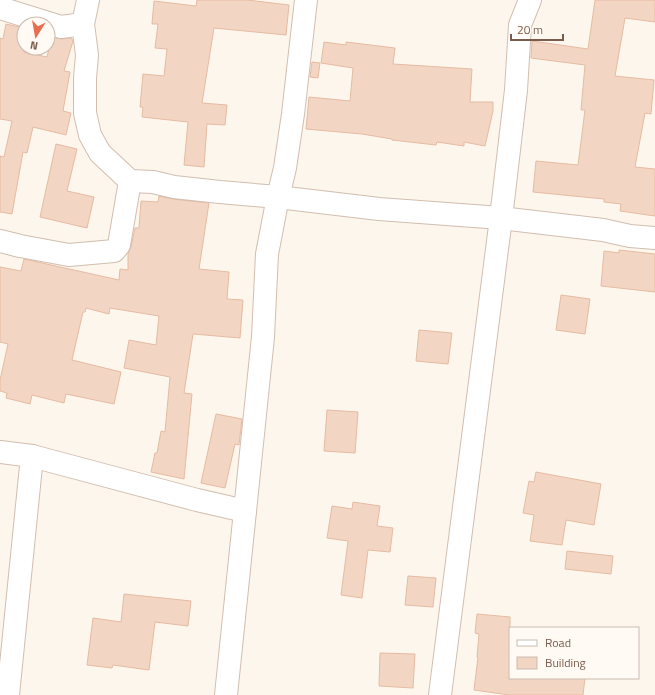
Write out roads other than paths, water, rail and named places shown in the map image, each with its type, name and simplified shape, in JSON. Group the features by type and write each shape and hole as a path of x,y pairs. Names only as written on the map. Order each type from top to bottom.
{"street":[{"path":"88,0 84,24 87,55 85,78 85,113 90,135 100,153 130,181 153,182 174,187 386,209 501,218 603,230 630,236 655,238"},
{"path":"226,695 263,337 267,254 285,168 293,114 306,0"},
{"path":"440,695 501,218 516,90 520,25 530,0"},
{"path":"0,8 61,27 84,24"},
{"path":"0,241 69,255 114,251 119,245 130,181"},
{"path":"0,452 32,456 197,500 245,511"},
{"path":"8,695 32,456"}]}
